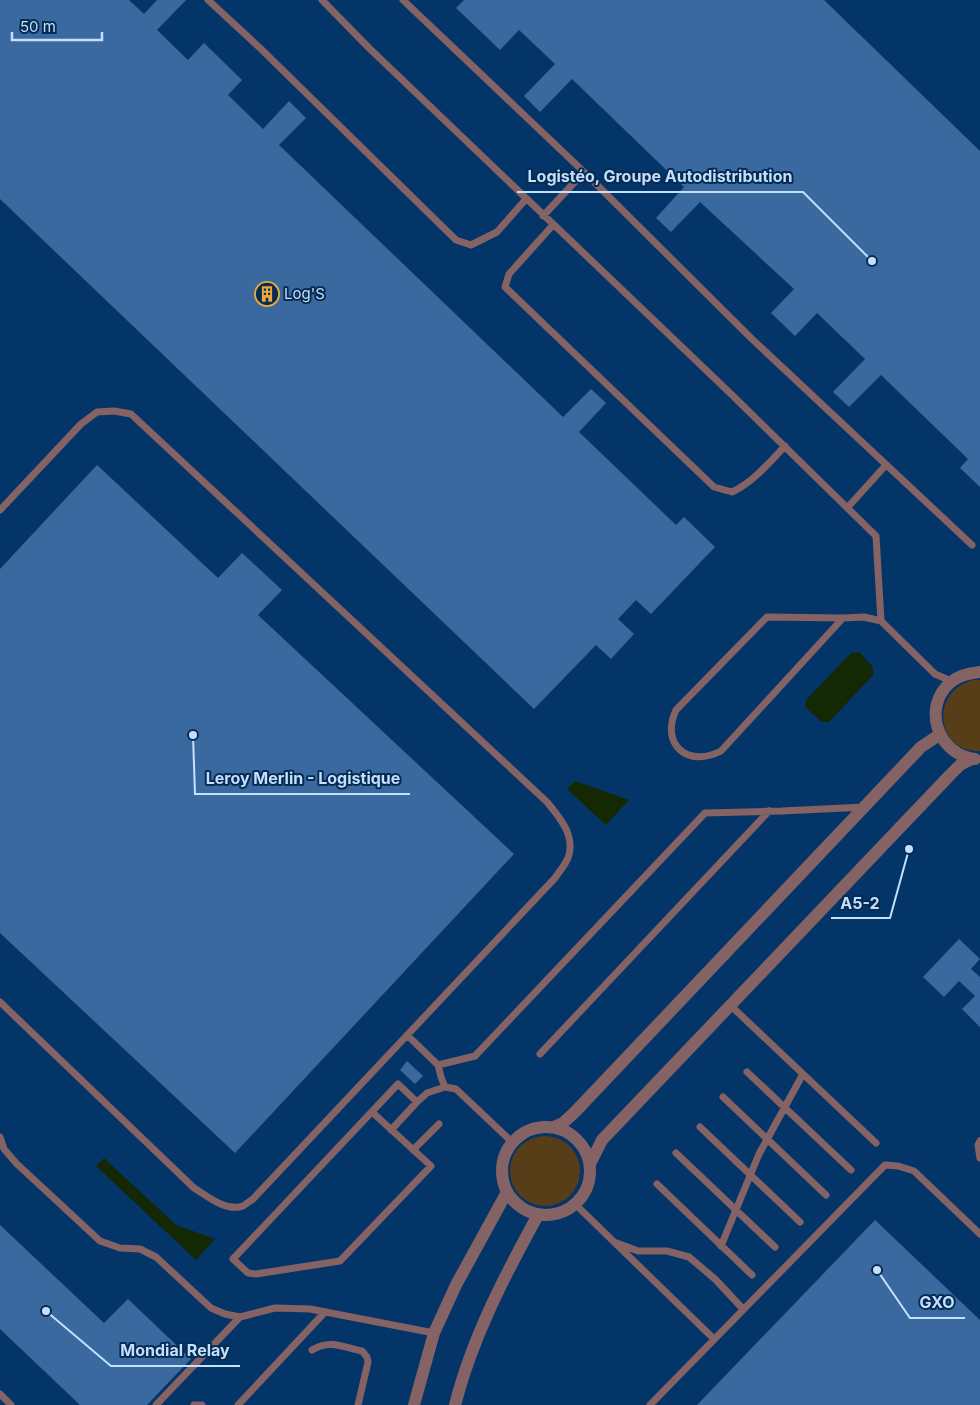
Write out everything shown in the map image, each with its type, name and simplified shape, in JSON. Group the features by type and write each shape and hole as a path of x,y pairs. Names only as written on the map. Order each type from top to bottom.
{"street":[{"path":"976,759 959,754 948,746 939,735 935,721 936,706 941,692 951,681 964,674 980,672"},
{"path":"554,1127 563,1123 574,1113 921,747 939,735"},
{"path":"590,1164 602,1140 730,1005 960,765 976,759"},
{"path":"554,1127 567,1132 578,1140 586,1151 590,1164 590,1179 584,1193 575,1204 564,1212 538,1215 525,1211 514,1203 502,1180 502,1166 505,1153 512,1142 521,1134 531,1129 554,1127"},
{"path":"414,1405 434,1333 456,1285 507,1192"},
{"path":"455,1405 461,1381 492,1302 538,1215"}],"lane":[{"path":"208,0 260,48 456,240 471,245 497,232 526,199"},
{"path":"322,0 543,216 785,446 876,536 881,620"},
{"path":"402,0 584,172 752,339 972,545"},
{"path":"543,216 584,172"},
{"path":"553,225 508,274 506,287 706,480 714,487 732,492 741,488 760,472 785,446"},
{"path":"0,510 81,424 97,412 114,411 131,414 547,802 563,822 570,839 568,858 554,878 253,1199 243,1206 233,1207 215,1202 194,1188 0,1002"},
{"path":"848,507 886,465"},
{"path":"843,618 721,751 709,757 694,757 680,751 672,737 670,722 676,710 767,617 864,617 881,620 935,674 951,681"},
{"path":"438,1065 475,1056 705,813 865,807"},
{"path":"540,1054 769,811"},
{"path":"730,1005 876,1143"},
{"path":"407,1035 438,1065 445,1087"},
{"path":"747,1072 851,1170"},
{"path":"721,1246 766,1140 804,1074"},
{"path":"372,1112 430,1166 340,1261 256,1274 248,1273 233,1259 398,1084 417,1102"},
{"path":"391,1130 427,1093 445,1087 456,1089 512,1142"},
{"path":"723,1097 766,1140 826,1195"},
{"path":"413,1150 439,1124"},
{"path":"700,1126 800,1222"},
{"path":"0,1137 4,1149 17,1164 100,1240 120,1248 140,1249 156,1258 211,1308 225,1314 240,1316 275,1308 310,1309 434,1333"},
{"path":"980,1141 978,1145 980,1158"},
{"path":"676,1153 775,1247"},
{"path":"650,1405 885,1165 898,1166 914,1171 980,1234"},
{"path":"657,1184 752,1275"},
{"path":"575,1204 714,1339"},
{"path":"614,1242 638,1250 667,1251 689,1257 715,1279 743,1309"},
{"path":"238,1405 326,1312"},
{"path":"156,1405 240,1316"},
{"path":"312,1350 327,1343 362,1351 365,1354 368,1362 358,1405"},
{"path":"0,1394 11,1405"},
{"path":"194,1405 202,1405"}],"shaded area":[{"path":"859,652 873,667 873,675 829,722 822,722 805,707 806,700 851,653"},
{"path":"973,680 980,680 980,751 966,749 954,743 947,733 944,721 944,709 949,697 959,687"},
{"path":"575,781 629,800 606,825 567,789"},
{"path":"552,1136 565,1142 574,1151 578,1157 580,1171 578,1185 570,1196 559,1204 538,1206 531,1204 520,1196 512,1185 510,1164 512,1157 520,1146 531,1138"},
{"path":"104,1158 176,1225 215,1239 196,1260 96,1166"}],"building":[{"name":"Log'S","path":"0,0 129,0 144,14 157,0 186,0 157,30 188,60 204,43 242,80 228,95 263,129 289,101 306,118 279,145 563,417 591,389 606,403 579,432 676,525 684,517 715,547 651,614 636,600 618,619 634,634 611,659 596,645 534,709 0,199"},
{"path":"464,0 824,0 980,151 980,487 960,468 968,459 881,375 849,407 833,392 865,359 817,313 795,336 771,313 794,289 700,202 671,232 656,218 684,187 572,79 540,112 524,96 555,64 519,30 500,50 456,8"},
{"path":"97,465 218,578 242,553 282,590 258,615 514,854 235,1153 0,933 0,569"},
{"path":"959,939 980,959 971,969 980,977 980,1027 962,1009 975,996 959,981 944,997 923,977"},
{"path":"407,1061 423,1076 415,1084 400,1070"},
{"path":"875,1220 980,1320 980,1405 697,1405"},
{"path":"0,1225 104,1323 128,1299 191,1359 147,1405 80,1405 0,1329"}],"place":[{"name":"Logistéo, Groupe Autodistribution","path":"872,261"},
{"name":"Log'S","path":"267,294"},
{"name":"Leroy Merlin - Logistique","path":"193,735"},
{"name":"A5-2","path":"909,849"},
{"name":"GXO","path":"877,1270"},
{"name":"Mondial Relay","path":"46,1311"}]}
